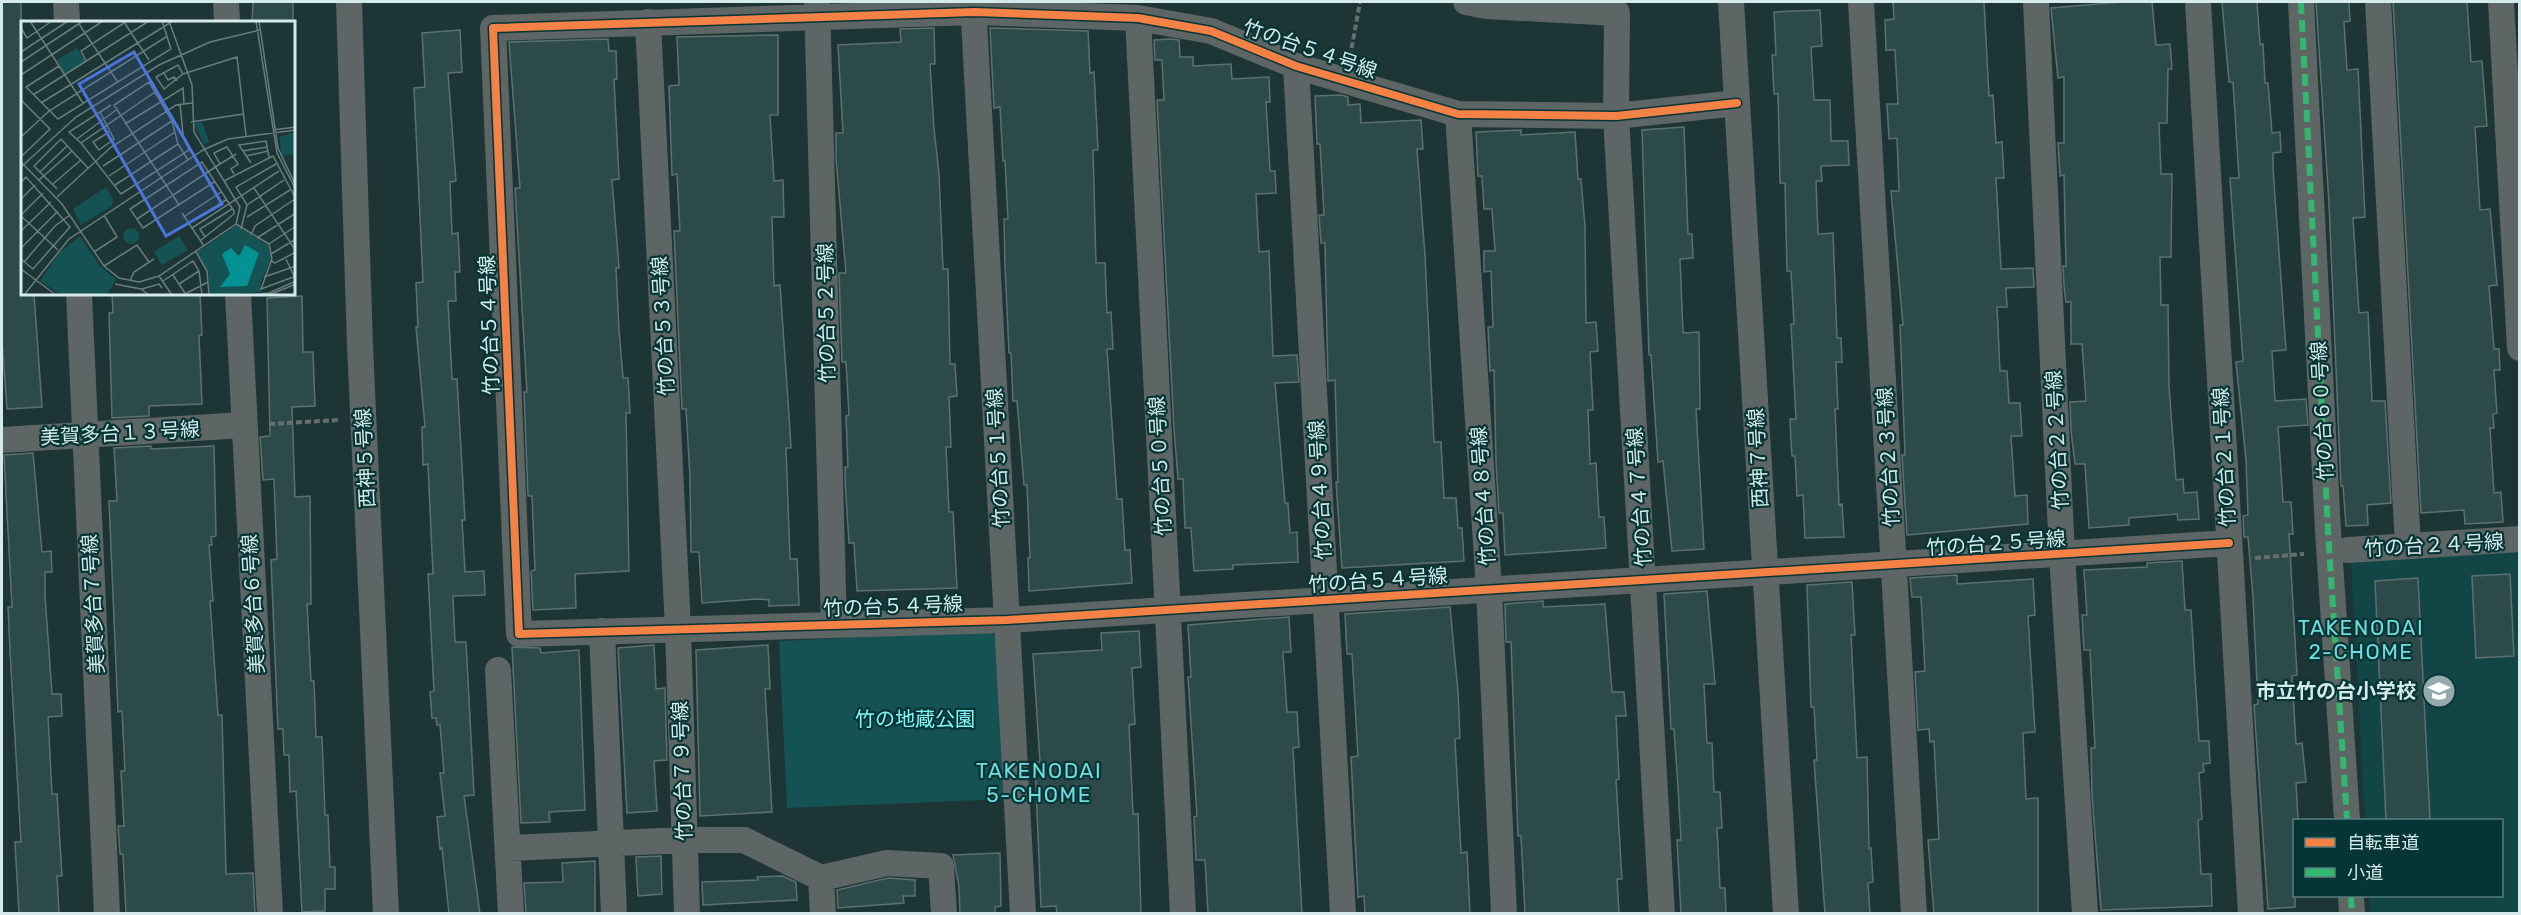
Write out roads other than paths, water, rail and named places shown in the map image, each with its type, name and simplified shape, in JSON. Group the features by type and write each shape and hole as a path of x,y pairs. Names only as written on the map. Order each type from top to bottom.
{"street":[{"path":"66,2 67,21"},
{"path":"226,2 227,21"},
{"name":"西神５号線","path":"349,2 363,419 386,914"},
{"name":"西神７号線","path":"1731,2 1786,914"},
{"name":"竹の台２３号線","path":"1861,2 1914,914"},
{"name":"竹の台２２号線","path":"2036,2 2062,555 2085,914"},
{"name":"竹の台２１号線","path":"2198,2 2251,914"},
{"name":"竹の台６０号線","path":"2301,2 2339,551 2347,819"},
{"path":"2378,2 2408,546"},
{"path":"2501,2 2520,348"},
{"path":"1479,3 1617,8"},
{"name":"竹の台５４号線","path":"1737,103 1616,116 1458,114 1296,66 1211,31 1138,18 974,7 818,8 648,22 493,28 519,634 1006,620 1765,572"},
{"name":"竹の台５１号線","path":"974,7 1023,914"},
{"name":"竹の台５２号線","path":"818,8 834,625"},
{"name":"竹の台４７号線","path":"1617,8 1616,116 1662,914"},
{"name":"竹の台５０号線","path":"1138,18 1184,914"},
{"name":"竹の台５３号線","path":"648,22 678,629"},
{"name":"竹の台４９号線","path":"1296,66 1343,914"},
{"name":"竹の台４８号線","path":"1458,114 1489,589 1504,914"},
{"name":"美賀多台７号線","path":"79,296 107,914"},
{"name":"美賀多台６号線","path":"238,296 242,425 270,914"},
{"name":"美賀多台１３号線","path":"2,440 242,425"},
{"name":"竹の台２４号線","path":"2339,551 2520,539"},
{"name":"竹の台２５号線","path":"1765,572 2062,555 2230,552"},
{"name":"竹の台７９号線","path":"678,629 687,914"},
{"path":"602,631 614,914"},
{"path":"498,670 511,914"},
{"path":"509,848 683,840 744,840 821,878 887,863 941,866 944,914"},
{"path":"821,878 823,914"},
{"path":"2351,897 2352,914"}],"place":[{"name":"市立竹の台小学校","path":"2439,691"}],"district":[{"name":"TAKENODAI 2-CHOME","path":"2361,640"},
{"name":"TAKENODAI 5-CHOME","path":"1039,783"}],"park label":[{"name":"竹の地蔵公園","path":"915,719"}]}
